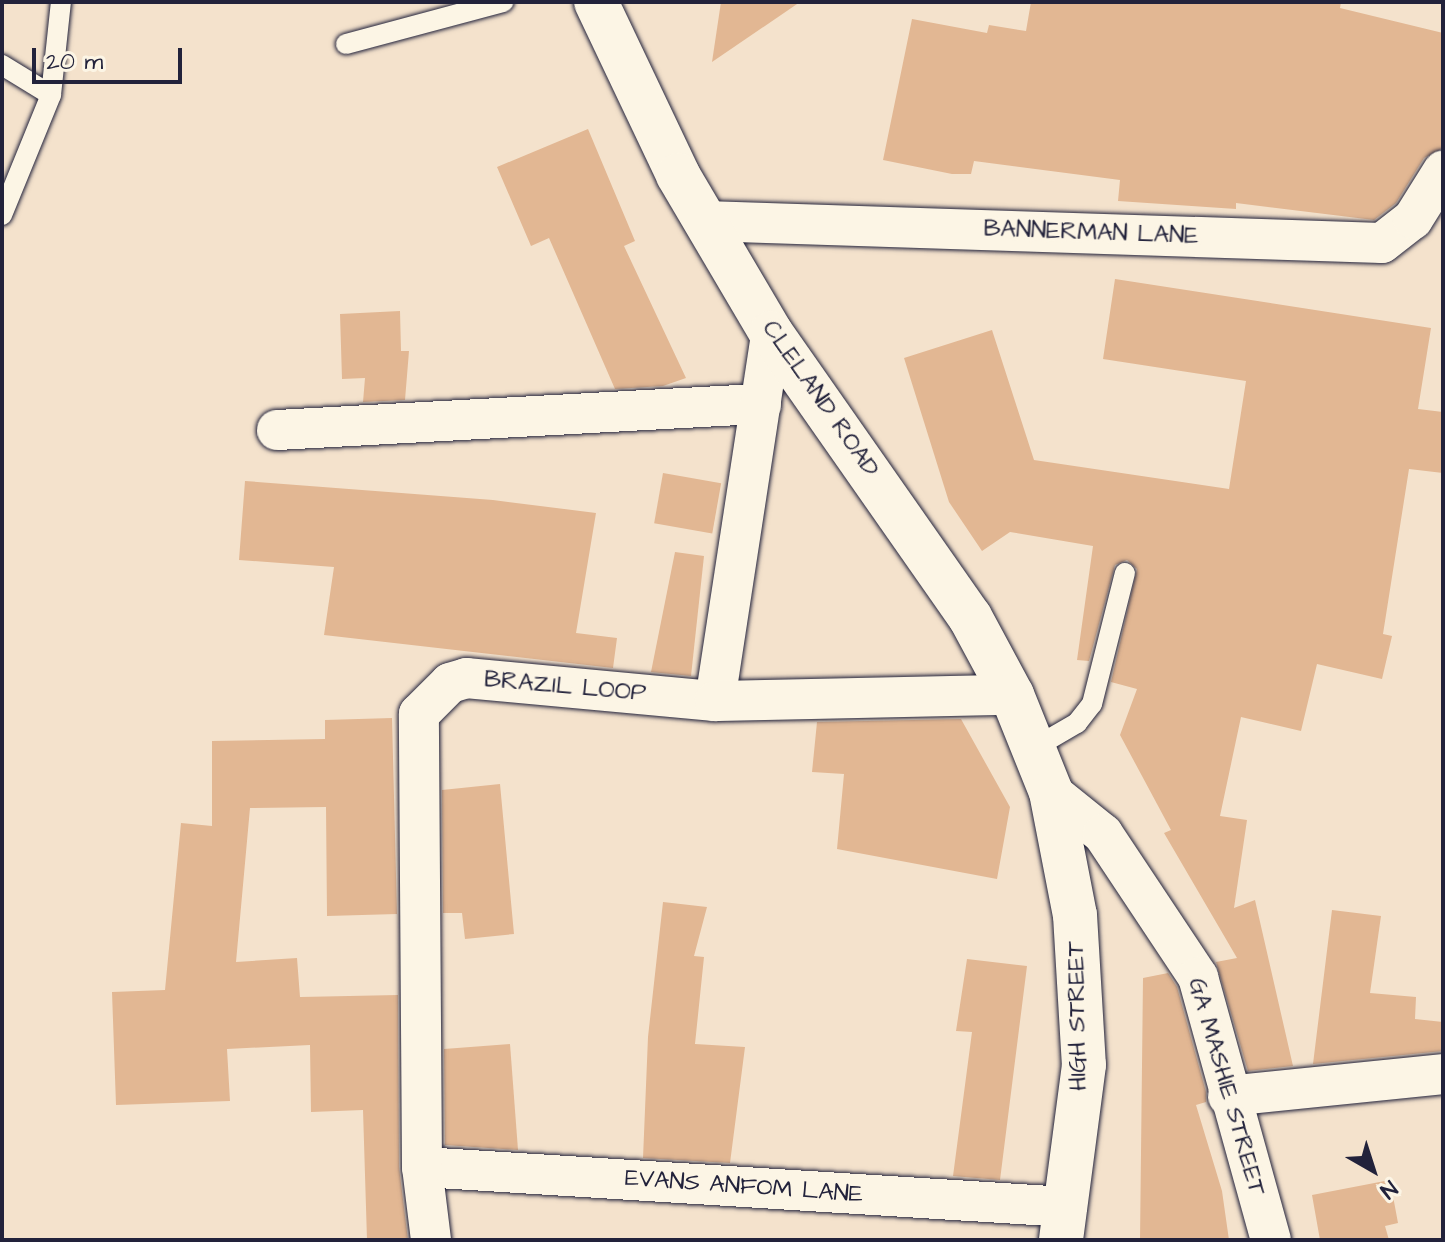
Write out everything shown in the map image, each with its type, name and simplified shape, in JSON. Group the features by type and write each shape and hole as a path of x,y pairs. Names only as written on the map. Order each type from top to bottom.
{"main road":[{"name":"CLELAND ROAD","path":"596,2 705,221 771,333 970,617 1012,695 1051,792"},
{"name":"HIGH STREET","path":"1051,792 1075,915 1084,1065 1064,1224"}],"street":[{"name":"BANNERMAN LANE","path":"705,221 1382,243 1413,219 1443,171"},
{"path":"715,701 771,333"},
{"path":"277,430 761,404"},
{"name":"BRAZIL LOOP","path":"431,1240 422,1167 419,714 450,683 466,678 715,701 1012,695"},
{"name":"GA MASHIE STREET","path":"1051,792 1103,834 1198,977 1228,1096 1271,1240"},
{"path":"1228,1096 1443,1074"},
{"name":"EVANS ANFOM LANE","path":"422,1167 1064,1224"}],"lane":[{"path":"2,215 51,95 61,2"},
{"path":"346,44 503,2"},
{"path":"2,65 51,95"},
{"path":"1034,748 1077,723 1092,704 1125,573"}],"building":[{"path":"721,2 800,2 712,62"},
{"path":"1031,2 1341,2 1340,8 1443,33 1443,148 1424,158 1396,203 1374,220 1236,203 1236,209 1118,201 1120,180 974,161 971,174 952,174 883,160 912,19 987,33 989,25 1026,31"},
{"path":"588,129 635,241 624,246 686,378 663,386 615,389 549,238 531,246 497,167"},
{"path":"1115,279 1431,328 1418,409 1443,412 1443,473 1409,469 1383,634 1392,636 1382,679 1317,664 1301,731 1241,717 1220,816 1247,820 1234,908 1255,900 1293,1066 1248,1071 1216,962 1237,958 1164,833 1171,830 1120,735 1137,689 1111,682 1137,569 1127,560 1115,565 1089,661 1077,660 1093,546 1010,532 982,551 949,502 904,358 992,330 1034,460 1229,489 1246,381 1103,359"},
{"path":"400,311 401,351 409,351 405,400 363,402 365,378 342,379 340,314"},
{"path":"663,473 721,483 712,533 654,523"},
{"path":"245,481 493,500 596,513 576,633 617,638 613,668 324,635 334,567 239,560"},
{"path":"675,552 704,556 691,676 651,672"},
{"path":"392,718 397,914 327,916 326,807 250,808 236,962 297,958 300,997 398,995 399,1167 408,1240 367,1240 363,1110 311,1112 310,1045 227,1049 230,1101 116,1105 112,992 165,990 181,823 212,826 212,741 325,739 325,720"},
{"path":"961,719 1010,807 997,879 837,849 844,774 812,772 817,722"},
{"path":"500,784 514,934 465,939 462,913 443,913 442,790"},
{"path":"663,902 707,907 694,956 704,957 695,1044 745,1047 730,1163 643,1158 648,1037"},
{"path":"1332,910 1381,916 1370,993 1416,997 1415,1019 1443,1022 1443,1051 1313,1064"},
{"path":"967,959 1027,966 1000,1180 953,1176 972,1032 956,1031"},
{"path":"1168,973 1177,987 1206,1092 1206,1102 1196,1105 1222,1191 1229,1240 1140,1240 1143,978"},
{"path":"510,1044 518,1150 445,1145 444,1049"},
{"path":"1390,1180 1398,1223 1385,1226 1389,1240 1320,1240 1312,1195"}]}
